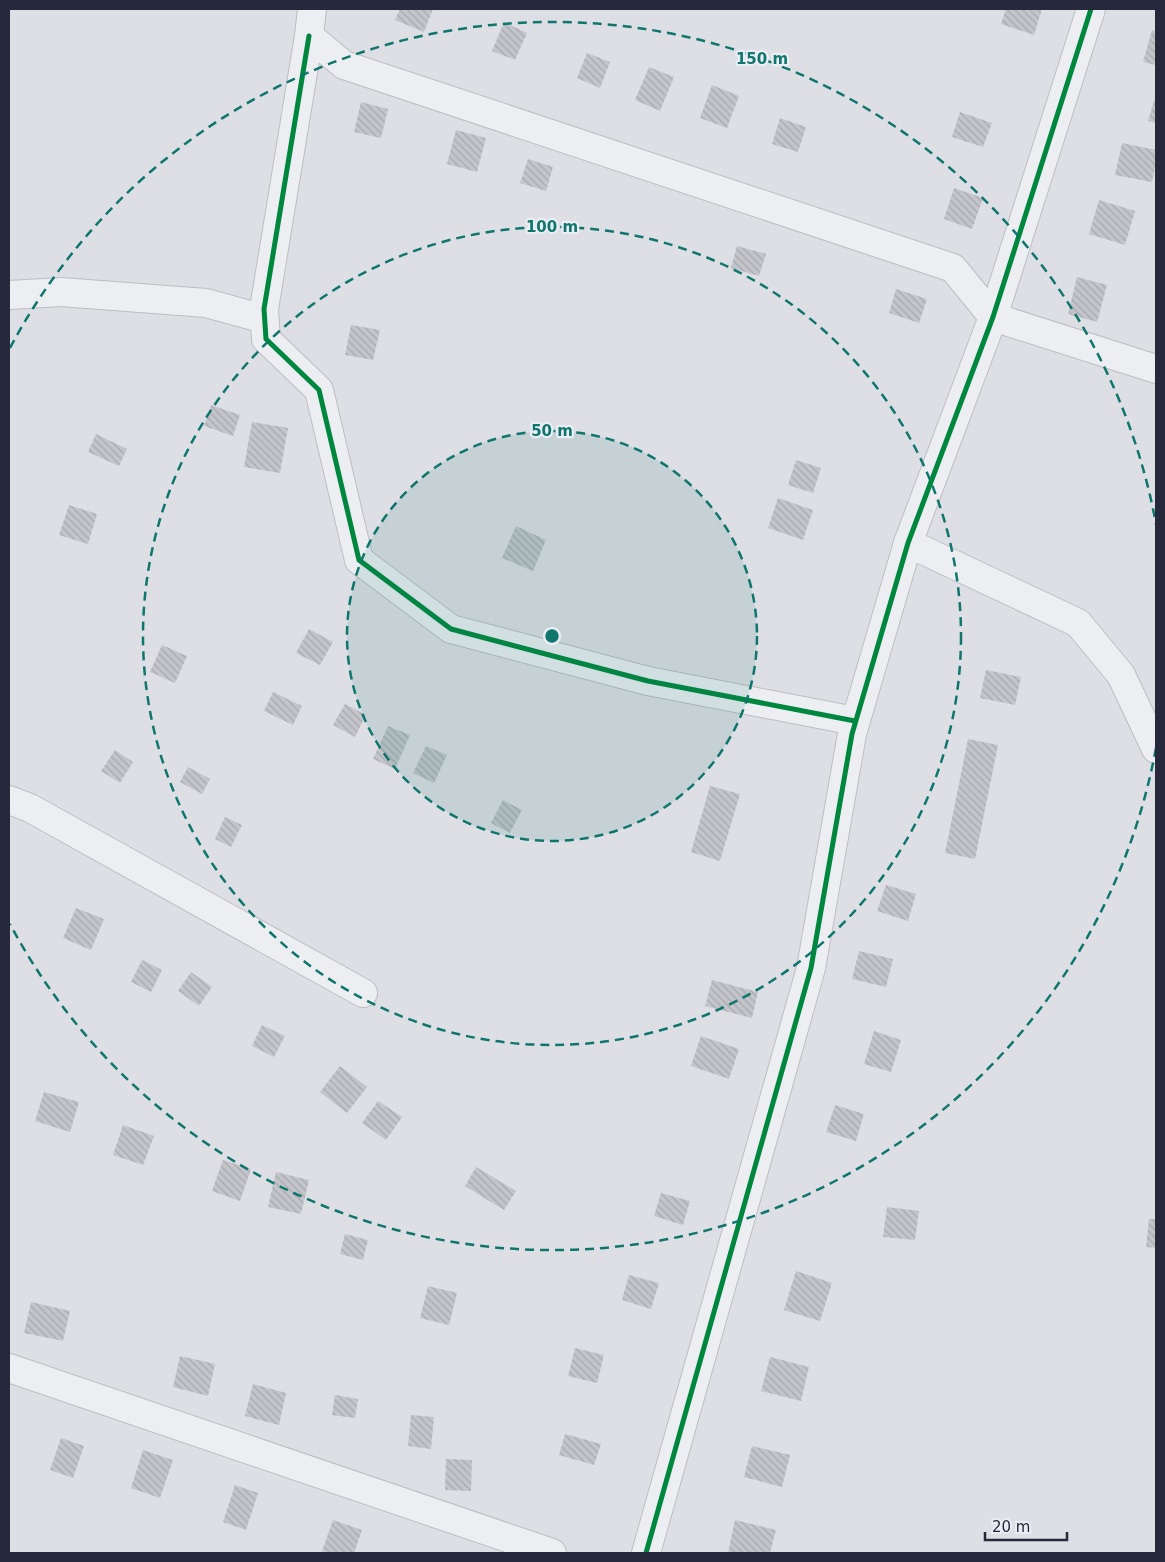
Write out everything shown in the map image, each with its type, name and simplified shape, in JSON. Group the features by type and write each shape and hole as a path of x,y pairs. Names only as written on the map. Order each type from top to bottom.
{"street":[{"path":"312,9 264,309 264,319 266,339 319,390 359,560 451,628 648,681 855,721"},
{"path":"646,1553 811,968 855,721 908,543 993,317 1091,9"},
{"path":"309,36 344,64 953,268 993,317 1156,369"},
{"path":"9,295 61,292 206,303 264,319"},
{"path":"908,543 1078,623 1121,675 1156,749"},
{"path":"9,800 30,808 362,993"},
{"path":"9,1368 552,1553"}],"building":[{"path":"400,9 433,9 424,32 395,20"},
{"path":"1006,9 1042,9 1034,35 1001,24"},
{"path":"504,22 527,33 515,60 492,51"},
{"path":"1152,30 1156,31 1156,65 1143,62"},
{"path":"587,53 610,62 600,88 577,78"},
{"path":"649,67 674,77 660,111 635,100"},
{"path":"712,85 739,96 727,128 700,118"},
{"path":"1156,94 1156,123 1148,121"},
{"path":"361,102 388,109 381,138 354,132"},
{"path":"960,112 992,123 983,147 952,137"},
{"path":"780,118 806,127 798,152 772,144"},
{"path":"456,130 486,138 477,172 447,164"},
{"path":"1122,143 1156,150 1152,182 1115,175"},
{"path":"528,159 553,167 546,191 520,183"},
{"path":"954,188 983,198 972,229 944,219"},
{"path":"1099,200 1135,211 1125,245 1089,234"},
{"path":"737,246 766,254 759,276 731,268"},
{"path":"1077,277 1107,285 1097,322 1068,314"},
{"path":"896,289 927,299 919,323 889,313"},
{"path":"351,325 380,330 373,360 345,355"},
{"path":"211,405 240,415 233,436 204,426"},
{"path":"252,422 288,428 280,473 244,467"},
{"path":"96,434 127,449 119,466 88,452"},
{"path":"796,460 821,468 813,493 788,485"},
{"path":"778,498 813,510 803,540 768,528"},
{"path":"69,505 97,514 88,544 59,535"},
{"path":"516,526 546,540 533,571 502,558"},
{"path":"309,629 333,642 320,665 296,653"},
{"path":"162,645 187,656 175,683 150,672"},
{"path":"986,670 1021,677 1015,705 980,698"},
{"path":"273,692 302,706 293,725 264,711"},
{"path":"345,704 366,715 355,737 333,725"},
{"path":"388,726 410,735 395,769 373,759"},
{"path":"968,739 998,745 975,859 945,853"},
{"path":"426,746 447,755 434,783 413,773"},
{"path":"115,750 133,762 120,783 101,771"},
{"path":"188,767 210,779 202,794 180,782"},
{"path":"710,786 740,794 720,861 691,852"},
{"path":"503,800 522,810 510,833 491,823"},
{"path":"225,817 242,825 231,847 215,839"},
{"path":"886,885 916,894 908,921 877,911"},
{"path":"76,908 104,919 91,950 63,938"},
{"path":"859,951 893,959 886,987 852,979"},
{"path":"142,960 162,970 151,992 131,982"},
{"path":"191,972 212,987 199,1006 178,991"},
{"path":"712,980 758,992 752,1018 705,1006"},
{"path":"262,1025 285,1036 274,1057 252,1046"},
{"path":"874,1031 901,1040 891,1072 864,1064"},
{"path":"701,1036 739,1049 729,1079 691,1066"},
{"path":"340,1066 367,1087 347,1113 320,1092"},
{"path":"44,1092 79,1102 70,1132 35,1121"},
{"path":"378,1101 402,1117 386,1140 362,1123"},
{"path":"835,1105 864,1114 856,1141 826,1132"},
{"path":"123,1125 154,1136 143,1165 113,1155"},
{"path":"223,1160 251,1169 240,1201 212,1191"},
{"path":"476,1167 516,1191 504,1210 465,1186"},
{"path":"276,1172 309,1180 301,1214 268,1207"},
{"path":"661,1193 690,1201 683,1225 654,1216"},
{"path":"887,1207 919,1211 915,1240 883,1237"},
{"path":"1149,1219 1156,1219 1156,1248 1146,1247"},
{"path":"345,1234 368,1240 363,1260 340,1254"},
{"path":"796,1271 832,1283 820,1321 784,1310"},
{"path":"629,1275 659,1283 651,1309 622,1300"},
{"path":"428,1286 457,1293 449,1325 420,1318"},
{"path":"31,1302 70,1311 63,1341 24,1333"},
{"path":"575,1348 604,1355 597,1383 568,1376"},
{"path":"180,1356 215,1364 208,1396 173,1387"},
{"path":"770,1357 809,1367 801,1401 761,1391"},
{"path":"253,1384 286,1393 279,1425 245,1416"},
{"path":"335,1395 358,1399 355,1418 332,1415"},
{"path":"411,1415 434,1417 431,1449 408,1446"},
{"path":"565,1434 601,1444 594,1465 559,1455"},
{"path":"61,1438 84,1446 73,1478 50,1470"},
{"path":"752,1446 790,1455 782,1487 744,1477"},
{"path":"143,1450 173,1460 160,1498 131,1488"},
{"path":"446,1459 472,1460 471,1491 445,1490"},
{"path":"235,1485 258,1493 246,1530 223,1522"},
{"path":"333,1520 362,1530 354,1553 329,1553 322,1551"},
{"path":"735,1520 776,1530 770,1553 728,1553"}],"cycle path":[{"path":"646,1553 811,968 852,734 908,543 993,317 1091,9"},
{"path":"309,36 264,309 266,339 319,390 359,560 451,629 648,681 855,721"}]}
